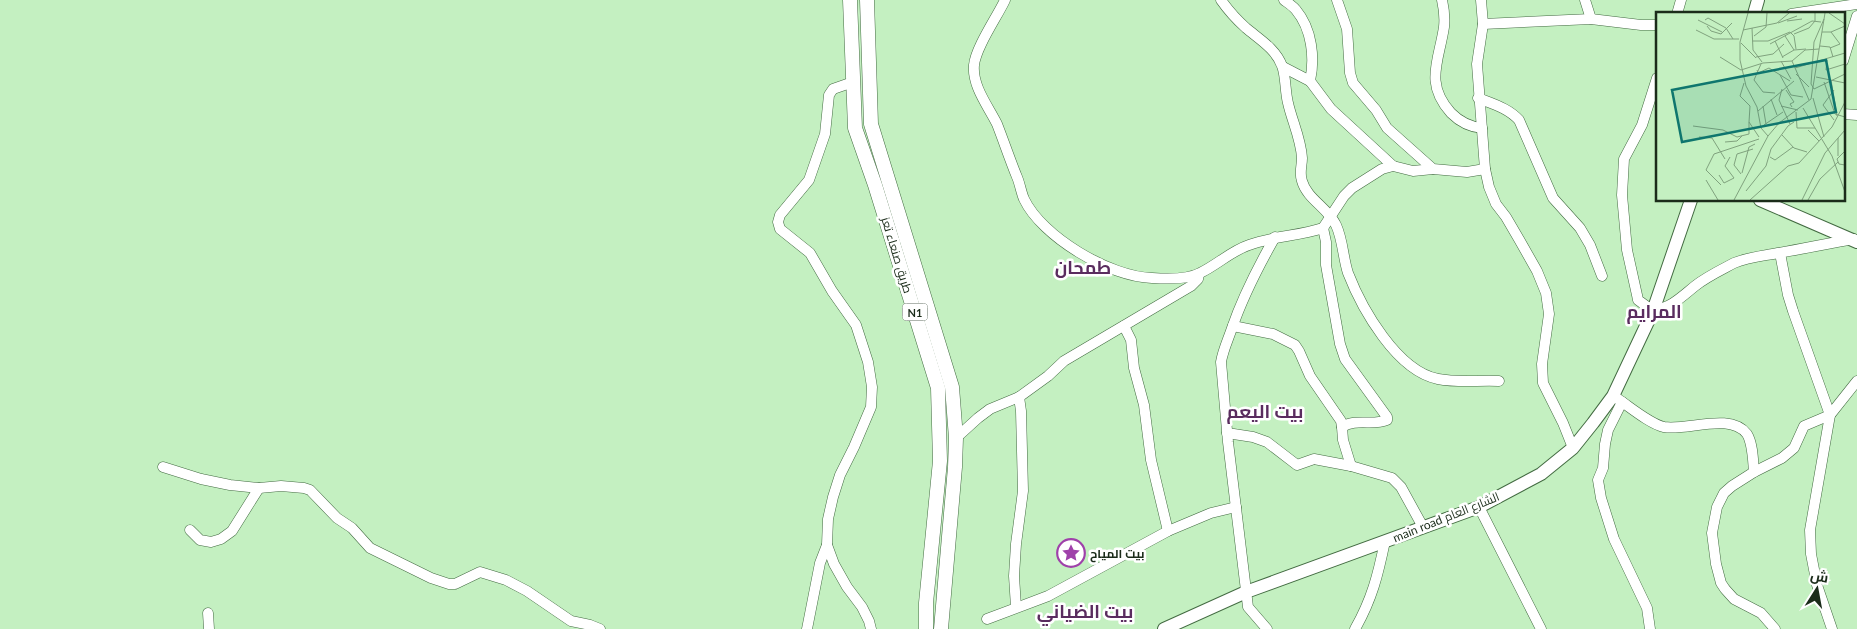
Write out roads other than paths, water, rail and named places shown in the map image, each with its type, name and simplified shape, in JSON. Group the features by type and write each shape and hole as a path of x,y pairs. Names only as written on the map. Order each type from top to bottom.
{"highway":[{"name":"طريق صنعاء تعز","path":"850,0 855,128 875,185 938,388 941,437 940,461 926,603 926,629"},
{"name":"طريق صنعاء تعز","path":"867,0 871,124 952,387 956,438 955,468 941,629"},
{"path":"941,437 956,438"}],"main road":[{"name":"main road الشارع العام","path":"1164,629 1246,592 1479,506 1541,474 1573,448 1618,399 1653,311 1691,201"},
{"path":"1762,201 1855,240"}],"street":[{"path":"1004,0 978,52 974,64 974,77 996,124 1024,198 1033,213 1064,244 1099,263 1119,271 1150,278 1176,278 1199,274 1233,252 1250,244 1323,228 1338,202 1352,188 1382,169 1393,166"},
{"path":"1221,0 1245,27 1266,44 1277,56 1283,67 1286,95 1302,158 1302,183 1331,216 1339,234 1348,271 1360,300 1376,326 1400,357 1417,371 1436,379 1461,382 1499,381"},
{"path":"1284,0 1298,12 1309,36 1313,62 1310,81"},
{"path":"1337,0 1347,29 1350,73 1353,83 1376,110 1387,128 1433,169"},
{"path":"1442,0 1444,27 1436,68 1435,87 1455,117 1464,123 1482,128"},
{"path":"1481,0 1483,24 1477,64 1478,98 1485,169 1489,187 1496,204 1506,217 1537,271 1546,293 1549,314 1542,364 1543,383 1573,448"},
{"path":"1585,0 1591,19"},
{"path":"1805,12 1857,4"},
{"path":"1844,58 1857,16"},
{"path":"1483,24 1591,19 1656,25"},
{"path":"1283,67 1310,81 1331,109 1393,166 1413,171 1433,169 1467,172 1485,169"},
{"path":"1656,81 1642,125 1624,159 1622,194 1628,250 1636,295 1642,303 1653,311 1666,308 1696,286 1735,263 1759,255 1855,240"},
{"path":"807,629 820,563 827,545 828,519 833,497 840,475 871,408 872,387 868,362 856,325 832,291 810,253 780,229 778,222 780,215 808,180 819,155 825,134 829,95 833,89 853,82"},
{"path":"1478,98 1506,109 1519,120 1553,198 1580,228 1590,245 1602,276"},
{"path":"1844,114 1857,115"},
{"path":"1323,228 1326,242 1326,265 1340,344 1345,360 1387,417 1387,420 1383,422 1360,422 1347,424 1342,427"},
{"path":"1266,629 1248,606 1221,362 1223,351 1241,303 1256,269 1275,237"},
{"path":"1780,253 1790,303 1830,415"},
{"path":"956,438 990,409 1019,396 1048,376 1064,361 1191,286 1198,279 1199,274"},
{"path":"1124,326 1131,340 1134,368 1144,404 1151,460 1168,531"},
{"path":"1232,326 1273,334 1295,345 1310,376 1341,421 1343,440 1351,466"},
{"path":"1832,629 1817,585 1811,554 1810,530 1830,415 1857,381"},
{"path":"1016,607 1014,576 1023,491 1019,396"},
{"path":"1650,629 1647,608 1614,539 1600,498 1598,480 1603,468 1608,430 1618,399 1660,426 1678,428 1720,423 1740,428 1747,434 1750,442 1754,472"},
{"path":"1775,629 1761,613 1734,599 1724,589 1713,551 1712,533 1715,516 1721,497 1732,486 1782,458 1794,448 1804,426 1830,415"},
{"path":"1228,433 1253,437 1267,442 1297,465 1314,459 1384,475 1398,483 1423,527"},
{"path":"163,467 201,479 230,485 259,488 281,486 310,490 338,518 352,528 370,548 431,578 449,584 456,584 480,572 506,580 527,590 571,621 600,629"},
{"path":"190,530 200,540 211,542 221,539 232,531 259,488"},
{"path":"1479,506 1541,629"},
{"path":"987,619 1048,596 1168,531 1211,513 1236,507"},
{"path":"1354,629 1368,605 1376,583 1385,541"},
{"path":"827,545 834,564 847,587 870,621 871,629"},
{"path":"208,612 209,629"}],"place":[{"name":"بيت المياح","path":"1071,553"}],"district":[{"name":"طمحان","path":"1083,267"},
{"name":"المرايم","path":"1654,311"},
{"name":"بيت اليعم","path":"1265,411"},
{"name":"بيت الضياني","path":"1085,611"}]}
